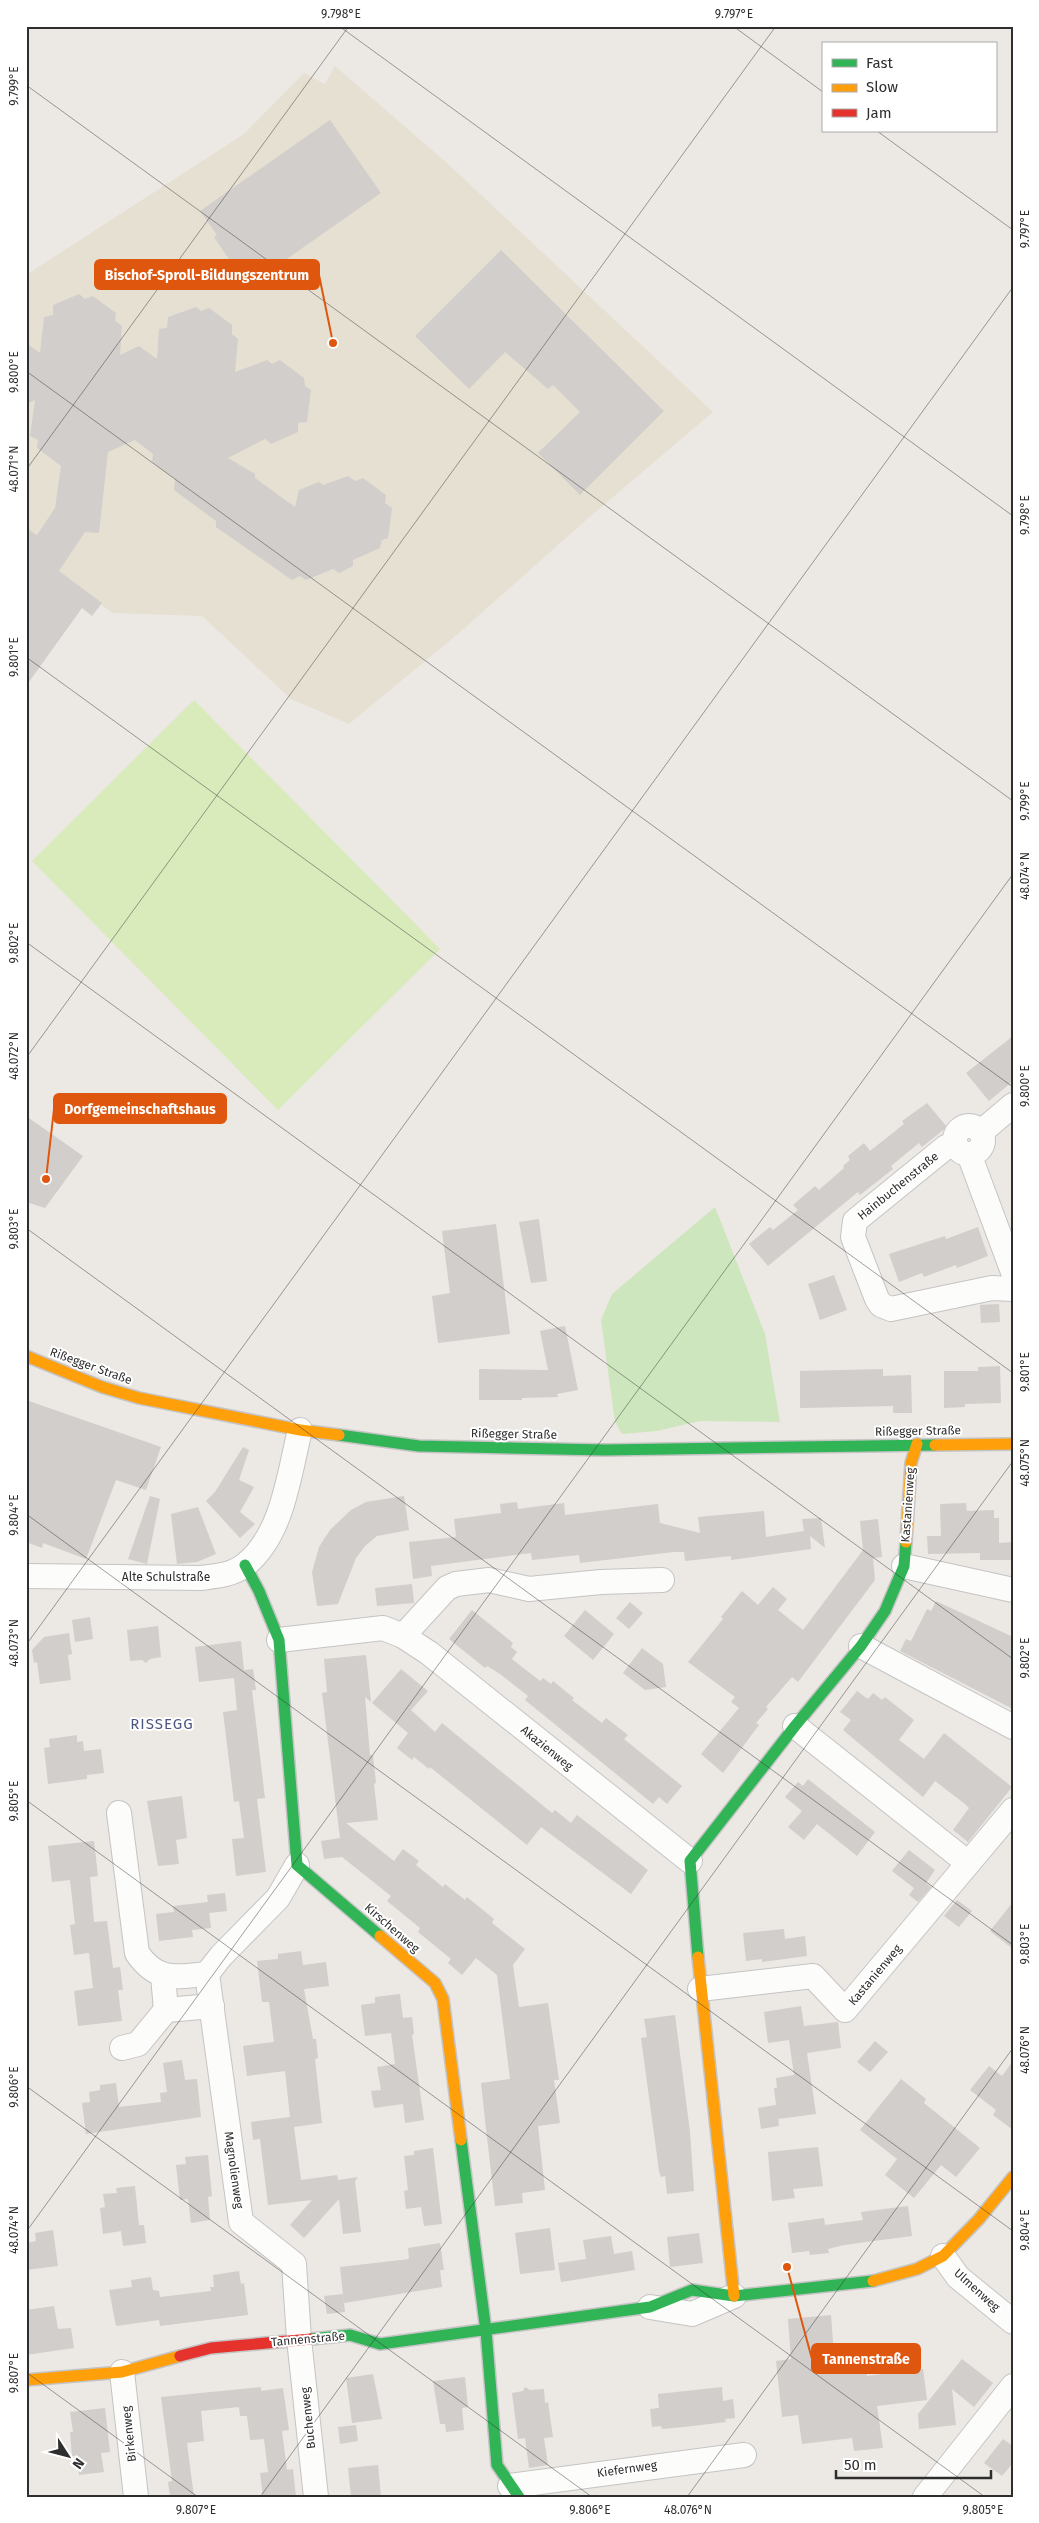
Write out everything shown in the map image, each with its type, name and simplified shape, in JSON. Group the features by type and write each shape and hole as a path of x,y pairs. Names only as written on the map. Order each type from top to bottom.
{"street":[{"name":"Hainbuchenstraße","path":"1013,1105 981,1132 982,1146 976,1152 946,1148 855,1221 853,1237 877,1299 881,1305 891,1309 992,1288 1013,1289"},
{"path":"962,1149 1013,1272"},
{"name":"Rißegger Straße","path":"26,1356 102,1387 139,1398 300,1430 429,1446 605,1450 1013,1444"},
{"name":"Alte Schulstraße","path":"26,1576 201,1578 225,1575 245,1565 263,1545 277,1518 300,1430"},
{"name":"Kastanienweg","path":"690,1862 795,1726 861,1646 885,1611 904,1566 910,1463 917,1444"},
{"path":"119,1813 137,1953 147,1968 163,1976 207,1974 221,1956 278,1898 297,1865 289,1786 279,1640 259,1591 245,1565"},
{"path":"904,1566 1013,1590"},
{"path":"403,1636 447,1588 456,1584 489,1580 529,1589 601,1582 662,1580"},
{"name":"Akazienweg","path":"279,1640 383,1628 403,1636 429,1653 690,1862"},
{"path":"861,1646 1013,1727"},
{"path":"795,1726 968,1863"},
{"name":"Kastanienweg","path":"700,1989 813,1976 845,2010 1013,1810"},
{"path":"690,1862 700,1989 734,2296"},
{"name":"Kirschenweg","path":"297,1865 434,1983 443,1999 486,2331"},
{"name":"Magnolienweg","path":"207,1974 241,2222 294,2264 299,2339"},
{"path":"122,2048 138,2044 166,2010 163,1976"},
{"path":"166,2010 212,2006"},
{"name":"Tannenstraße","path":"26,2380 122,2372 211,2348 299,2339 350,2335 380,2344 486,2331 650,2307 692,2314 734,2296 871,2282 917,2269 943,2256 979,2220 1013,2177"},
{"name":"Ulmenweg","path":"943,2256 958,2277 1013,2322"},
{"name":"Kiefernweg","path":"486,2331 497,2465 515,2491 744,2455"},
{"name":"Buchenweg","path":"299,2339 316,2497"},
{"name":"Birkenweg","path":"122,2372 136,2497"},
{"path":"925,2497 1013,2386"}],"shaded area":[{"path":"335,66 448,164 713,412 586,520 459,633 349,724 291,699 202,616 113,613 73,585 26,647 26,275 244,134 304,73 325,84"}],"green space":[{"path":"194,700 440,949 278,1110 32,861"},
{"path":"715,1207 765,1334 780,1422 700,1421 657,1431 622,1434 615,1422 601,1320 612,1294"}],"building":[{"path":"330,120 381,193 251,284 235,260 231,262 214,237 217,235 200,211"},
{"path":"501,250 664,411 580,495 538,453 580,412 553,385 548,389 505,352 469,389 415,336"},
{"path":"79,294 85,299 93,296 116,313 115,321 122,326 120,355 139,346 157,359 159,329 167,328 168,317 196,307 201,311 209,308 232,325 232,334 238,339 235,372 267,360 272,364 280,360 304,378 305,386 311,390 307,422 298,423 298,432 271,444 265,439 228,458 255,474 255,478 295,507 299,490 319,482 323,485 348,476 355,481 363,478 386,495 385,503 392,508 388,538 382,540 380,548 353,560 353,566 339,573 333,569 306,580 300,576 292,580 216,527 216,521 174,490 175,479 152,462 153,454 135,440 108,452 99,533 85,532 59,571 102,603 92,616 82,608 26,686 26,528 37,535 55,508 61,466 37,448 38,440 30,436 35,400 26,404 26,343 40,353 44,317 53,315 53,305"},
{"path":"1013,1036 1013,1081 989,1101 966,1073"},
{"path":"927,1103 947,1127 922,1147 919,1143 891,1166 893,1169 860,1195 858,1192 768,1266 749,1244 770,1227 773,1230 798,1210 793,1205 815,1186 819,1190 844,1168 843,1166 850,1160 848,1156 864,1143 870,1151 904,1124 902,1121"},
{"path":"26,1116 83,1156 45,1208 26,1202"},
{"path":"539,1219 547,1281 531,1283 519,1222"},
{"path":"496,1224 510,1334 438,1343 432,1296 450,1293 442,1231"},
{"path":"978,1227 988,1256 957,1268 956,1265 924,1277 922,1273 899,1282 889,1254 945,1236 946,1239"},
{"path":"834,1275 847,1310 820,1320 808,1284"},
{"path":"999,1304 1000,1322 981,1323 980,1305"},
{"path":"565,1326 578,1390 557,1394 558,1397 522,1398 522,1400 479,1400 479,1369 548,1370 540,1331"},
{"path":"1000,1366 1001,1403 965,1404 965,1407 944,1408 944,1371 978,1371 978,1367"},
{"path":"883,1369 883,1376 911,1375 912,1413 893,1413 893,1406 800,1408 800,1371"},
{"path":"26,1400 161,1447 146,1490 116,1480 86,1559 43,1543 42,1548 26,1542"},
{"path":"243,1447 249,1450 239,1480 254,1487 240,1512 255,1524 240,1538 206,1501 215,1492"},
{"path":"150,1496 160,1499 147,1564 128,1559"},
{"path":"404,1496 409,1530 377,1536 365,1546 356,1558 338,1604 317,1606 312,1572 319,1547 330,1530 351,1510 366,1502"},
{"path":"517,1502 518,1509 564,1503 565,1515 658,1504 660,1523 700,1533 698,1517 764,1511 766,1537 804,1531 802,1519 821,1518 825,1548 810,1536 811,1549 731,1560 731,1556 685,1561 684,1552 674,1552 580,1563 579,1555 532,1560 531,1553 431,1566 432,1576 413,1579 409,1542 456,1537 454,1519 501,1513 500,1504"},
{"path":"966,1503 967,1511 994,1510 994,1518 999,1518 999,1543 1013,1542 1013,1560 980,1560 980,1553 928,1554 927,1536 941,1536 940,1504"},
{"path":"198,1507 216,1554 197,1562 177,1564 171,1514"},
{"path":"878,1519 882,1557 873,1558 875,1580 798,1682 792,1677 766,1707 768,1709 756,1723 759,1725 723,1773 701,1754 739,1708 731,1702 735,1697 688,1662 723,1619 721,1617 742,1591 758,1605 773,1587 787,1599 778,1610 803,1630 863,1550 860,1521"},
{"path":"412,1584 414,1603 377,1606 375,1588"},
{"path":"936,1601 1013,1637 1013,1709 900,1651 906,1639 911,1641 927,1609 931,1611"},
{"path":"630,1602 643,1613 629,1629 616,1618"},
{"path":"472,1610 513,1643 511,1647 517,1652 512,1659 540,1681 543,1678 551,1684 553,1681 574,1698 572,1700 602,1723 606,1718 628,1735 624,1739 682,1786 667,1804 659,1797 653,1804 525,1700 528,1696 500,1674 487,1666 485,1668 449,1639"},
{"path":"585,1610 614,1634 593,1660 564,1636"},
{"path":"90,1617 93,1639 75,1642 72,1620"},
{"path":"158,1626 161,1657 150,1659 146,1663 142,1660 130,1661 127,1630"},
{"path":"69,1633 72,1654 68,1655 71,1680 40,1684 37,1662 34,1663 32,1650 44,1637"},
{"path":"241,1641 244,1670 253,1669 256,1690 252,1690 265,1798 257,1799 266,1872 236,1876 232,1839 244,1838 239,1801 234,1802 223,1712 237,1710 234,1678 199,1682 195,1647"},
{"path":"642,1648 663,1664 666,1687 645,1690 623,1673"},
{"path":"366,1655 371,1702 365,1697 370,1755 373,1755 376,1783 374,1784 378,1820 346,1823 394,1861 403,1849 419,1861 416,1865 443,1887 445,1884 465,1900 467,1897 494,1919 492,1923 525,1949 513,1965 519,2007 548,2003 559,2080 554,2080 560,2123 538,2126 545,2190 522,2193 523,2203 495,2206 486,2129 481,2083 510,2079 497,1975 476,1958 462,1975 448,1963 451,1959 418,1932 420,1928 387,1901 391,1896 342,1857 324,1859 321,1841 340,1838 322,1693 327,1692 324,1659"},
{"path":"401,1669 428,1691 411,1710 435,1732 442,1723 552,1813 555,1810 571,1823 577,1815 648,1870 631,1894 541,1827 527,1845 430,1767 429,1769 414,1757 412,1760 397,1748 408,1733 372,1703"},
{"path":"857,1691 868,1699 873,1693 882,1700 885,1697 914,1720 899,1740 924,1759 944,1733 1012,1787 968,1842 953,1830 969,1808 965,1804 935,1781 923,1797 843,1730 851,1720 840,1712"},
{"path":"77,1735 77,1742 83,1741 84,1751 101,1749 104,1773 87,1775 87,1779 48,1784 44,1748 50,1747 49,1739"},
{"path":"808,1779 875,1832 857,1856 817,1824 804,1840 788,1827 802,1811 785,1797 798,1782 803,1786"},
{"path":"182,1796 187,1838 176,1840 179,1864 158,1866 147,1801"},
{"path":"94,1841 98,1876 90,1877 94,1922 107,1921 113,1968 120,1967 123,1990 118,1990 122,2021 78,2026 74,1991 93,1988 89,1953 74,1955 70,1925 75,1924 70,1880 52,1882 48,1846"},
{"path":"909,1850 935,1870 926,1883 931,1887 918,1902 909,1895 914,1888 892,1871"},
{"path":"225,1893 227,1911 209,1913 207,1895"},
{"path":"957,1900 972,1911 959,1927 944,1916"},
{"path":"208,1902 211,1928 192,1930 193,1937 159,1941 156,1914 174,1912 173,1906"},
{"path":"1013,1902 1013,1949 990,1931"},
{"path":"784,1929 785,1939 805,1936 807,1956 762,1962 762,1959 746,1961 743,1933"},
{"path":"301,1951 303,1965 326,1962 329,1986 304,1989 313,2039 316,2039 318,2058 315,2059 322,2123 294,2127 301,2180 337,2175 338,2180 358,2177 355,2181 361,2232 343,2234 339,2199 304,2238 290,2225 312,2200 268,2205 260,2139 253,2140 251,2122 290,2117 285,2071 247,2076 243,2046 274,2042 269,2002 262,2002 257,1961 278,1959 278,1954"},
{"path":"400,1994 403,2018 412,2017 414,2034 412,2035 424,2120 405,2123 403,2104 374,2108 371,2091 381,2090 377,2067 395,2064 391,2033 365,2036 361,2005 375,2003 375,1997"},
{"path":"801,2006 804,2026 838,2022 841,2048 807,2053 816,2114 778,2119 779,2126 761,2129 758,2108 776,2105 774,2088 777,2088 776,2078 794,2075 789,2040 768,2043 764,2012"},
{"path":"675,2015 690,2132 694,2191 667,2194 665,2176 661,2177 659,2171 641,2038 647,2037 644,2019"},
{"path":"875,2041 888,2052 870,2072 857,2062"},
{"path":"182,2060 185,2080 197,2079 201,2117 86,2134 82,2103 90,2102 89,2092 100,2090 100,2085 116,2083 119,2107 161,2102 160,2093 167,2092 163,2063"},
{"path":"1013,2061 1013,2130 993,2115 996,2110 970,2090 989,2066 1002,2076"},
{"path":"901,2079 926,2099 924,2103 980,2148 956,2177 941,2165 914,2198 885,2175 897,2159 860,2130"},
{"path":"818,2147 823,2186 793,2189 795,2198 772,2201 768,2152"},
{"path":"433,2148 442,2224 424,2226 421,2207 406,2209 404,2191 408,2190 404,2156 414,2155 414,2151"},
{"path":"208,2155 212,2196 208,2197 210,2220 191,2223 188,2199 180,2200 176,2165 186,2164 185,2157"},
{"path":"135,2186 139,2225 144,2225 146,2243 123,2246 121,2231 103,2234 100,2208 105,2207 103,2194 117,2193 116,2188"},
{"path":"908,2206 912,2236 844,2245 828,2249 829,2253 810,2255 809,2251 792,2253 788,2223 824,2218 825,2225 863,2220 861,2212"},
{"path":"550,2228 555,2270 520,2274 515,2233"},
{"path":"53,2230 58,2266 26,2270 26,2243 36,2241 35,2233"},
{"path":"699,2233 703,2263 670,2267 667,2237"},
{"path":"611,2236 614,2254 632,2251 635,2270 561,2282 558,2263 586,2259 583,2240"},
{"path":"440,2243 444,2270 440,2270 442,2287 344,2303 340,2267 409,2259 408,2248"},
{"path":"239,2271 241,2284 244,2283 248,2315 160,2326 159,2320 116,2326 109,2290 132,2287 131,2280 151,2277 153,2290 159,2291 160,2297 211,2291 210,2287 214,2287 213,2275"},
{"path":"343,2294 345,2312 327,2314 324,2296"},
{"path":"54,2306 58,2329 71,2328 74,2348 26,2355 26,2310"},
{"path":"831,2315 834,2356 864,2352 867,2376 923,2369 927,2400 877,2406 883,2448 854,2451 852,2438 802,2444 798,2415 782,2417 776,2361 791,2359 788,2319"},
{"path":"962,2359 993,2383 974,2407 952,2389 956,2425 919,2429 918,2414"},
{"path":"373,2374 382,2419 352,2423 346,2378"},
{"path":"465,2377 468,2407 462,2408 464,2430 446,2432 445,2424 440,2424 433,2381"},
{"path":"261,2387 261,2391 283,2388 289,2430 282,2431 287,2470 293,2469 296,2497 263,2497 260,2473 268,2472 264,2439 250,2440 247,2416 240,2416 239,2407 201,2411 204,2441 187,2443 194,2497 170,2497 168,2482 172,2481 161,2397"},
{"path":"525,2387 530,2390 544,2389 545,2403 548,2402 553,2437 544,2438 548,2465 529,2468 525,2438 518,2439 512,2393 523,2391"},
{"path":"722,2387 723,2401 733,2399 735,2418 725,2419 726,2422 684,2427 662,2429 661,2426 652,2427 650,2409 659,2408 658,2394"},
{"path":"105,2408 110,2452 101,2453 104,2472 79,2475 77,2456 72,2456 70,2432 73,2432 70,2412"},
{"path":"356,2425 358,2441 340,2444 338,2427"},
{"path":"1003,2439 1013,2446 1013,2463 1002,2476 984,2463"},
{"path":"378,2465 381,2497 351,2497 348,2468"}],"traffic: fast":[{"path":"339,1435 419,1446 605,1450 935,1445"},
{"path":"698,1957 690,1861 795,1726 861,1646 885,1611 904,1566 906,1542"},
{"path":"245,1565 259,1591 279,1640 297,1865 380,1936"},
{"path":"461,2140 486,2331 497,2465 519,2497"},
{"path":"311,2339 350,2335 380,2344 650,2307 692,2290 734,2296 873,2281"}],"traffic: slow":[{"path":"26,1356 102,1387 139,1398 300,1430 339,1435"},
{"path":"906,1542 911,1463 917,1444"},
{"path":"935,1445 1013,1444"},
{"path":"380,1936 435,1983 443,1999 461,2140"},
{"path":"698,1957 734,2296"},
{"path":"873,2281 917,2269 943,2256 979,2219 1013,2177"},
{"path":"26,2380 122,2372 180,2356"}],"traffic: jam":[{"path":"180,2356 211,2348 311,2339"}],"place":[{"name":"Bischof-Sproll-Bildungszentrum","path":"333,343"},
{"name":"Dorfgemeinschaftshaus","path":"46,1179"},
{"name":"Tannenstraße","path":"787,2267"}],"district":[{"name":"RISSEGG","path":"162,1724"}]}
